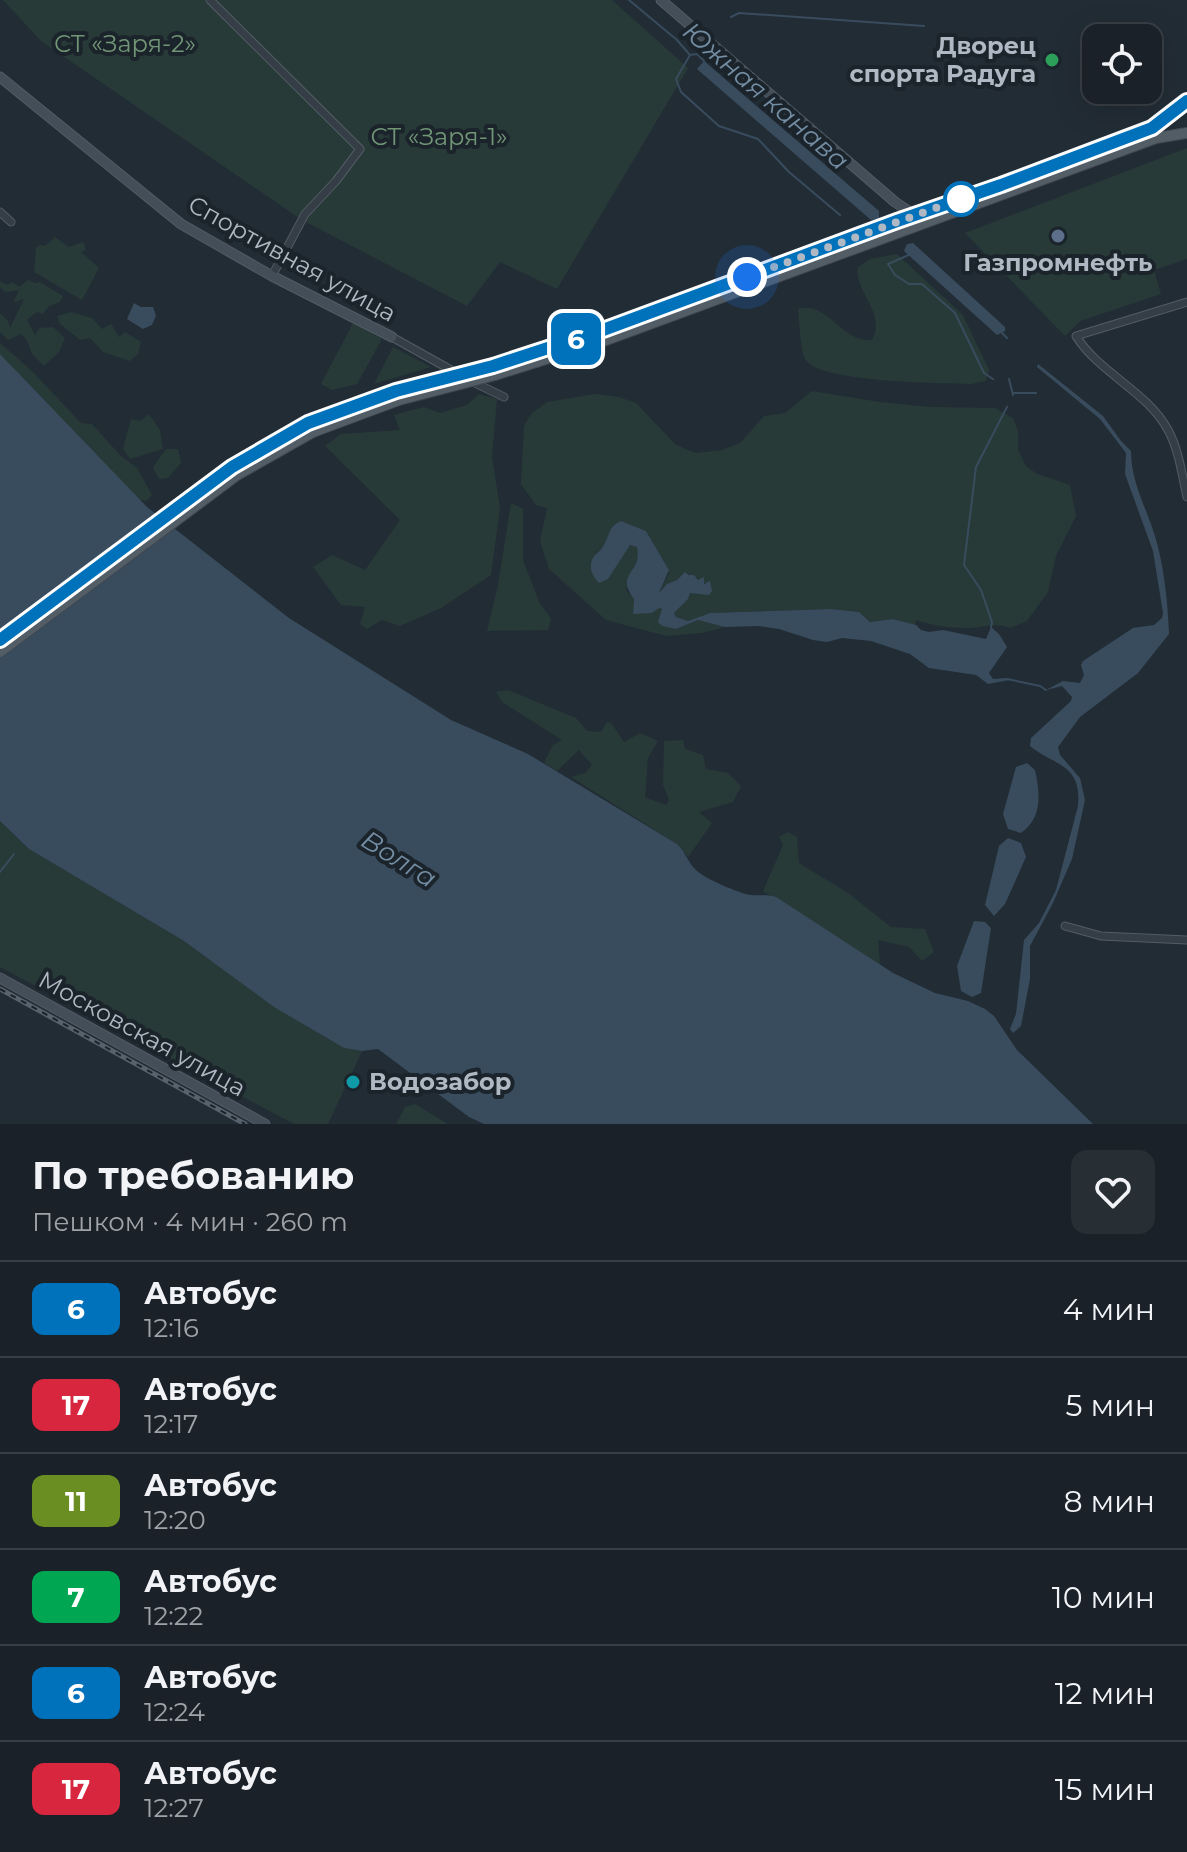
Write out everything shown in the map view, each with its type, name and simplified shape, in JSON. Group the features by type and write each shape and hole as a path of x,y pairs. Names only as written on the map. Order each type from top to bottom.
{"main road":[{"path":"661,0 897,204 910,212 920,213"},
{"name":"Спортивная улица","path":"0,77 181,224 272,276 392,337"},
{"path":"0,639 232,467 308,423 396,391 494,370 1152,128 1187,101"},
{"path":"0,652 237,475 313,432 399,400 494,370 606,340 1156,138 1187,133"},
{"path":"897,204 900,214 897,221"},
{"name":"Московская улица","path":"0,978 265,1124"}],"street":[{"path":"210,0 360,149 305,214 272,276"},
{"path":"0,212 11,222"},
{"path":"1187,302 1076,336 1083,348 1137,394 1167,428 1176,450 1187,497"},
{"name":"Спортивная улица","path":"392,337 489,392 504,397"},
{"path":"1065,926 1101,936 1187,940"}],"green space":[{"name":"СТ «Заря-1»","path":"3,0 612,0 688,68 557,289 500,262 467,306 302,220 41,41"},
{"path":"1187,148 1187,259 1154,270 1161,294 1080,321 1065,336 965,233"},
{"path":"55,237 69,247 83,242 86,250 81,252 99,268 82,300 34,272 36,248 45,246"},
{"path":"897,254 963,315 989,370 986,381 971,384 935,383 856,377 815,367 805,359 798,309 818,310 852,335 872,340 876,321 858,276 858,267 870,259"},
{"path":"28,280 40,282 63,296 60,302 49,306 43,314 37,312 27,320 35,335 40,328 53,327 65,338 59,352 44,366 32,354 21,334 8,340 0,332 0,313 10,328 24,299 13,303 19,290 5,292 0,287 0,281 7,285 13,282 19,287"},
{"path":"71,312 92,318 102,329 111,324 119,337 125,332 141,342 138,354 130,361 103,352 90,338 80,340 60,324 57,316"},
{"path":"353,323 382,339 357,384 332,390 321,384"},
{"path":"0,343 32,371 81,423 92,424 120,455 137,468 152,495 146,501 130,491 0,354"},
{"path":"393,347 431,367 374,384"},
{"path":"812,391 929,407 995,408 1013,418 1018,431 1018,450 1026,466 1037,474 1070,485 1076,516 1056,556 1048,592 1027,621 1010,628 998,625 960,628 915,620 916,625 893,619 870,622 859,612 831,609 710,613 688,621 676,617 674,613 690,593 712,587 685,572 659,593 669,573 664,561 646,531 621,521 595,554 621,555 630,545 637,547 639,554 626,590 634,599 633,613 652,613 659,607 676,629 698,620 725,627 702,633 666,636 606,620 549,569 540,541 547,508 536,505 521,484 524,426 531,414 547,402 595,394 619,397 636,403 676,445 696,453 722,450 740,443 764,416 785,413"},
{"path":"479,394 497,399 492,457 500,508 491,575 441,608 400,626 382,620 367,629 360,624 365,607 341,605 313,567 332,555 365,570 400,520 325,446 341,434 400,430 394,415 424,407 440,413 467,405"},
{"path":"149,414 160,430 163,449 130,459 123,449 131,419 140,421"},
{"path":"166,449 178,449 181,463 168,478 159,479 153,467"},
{"path":"511,503 523,509 523,560 540,604 551,618 548,630 487,631"},
{"path":"508,690 576,718 587,731 601,732 607,722 611,723 624,742 640,733 658,741 648,758 645,797 666,805 669,800 663,785 664,741 683,740 685,749 703,755 706,769 728,773 741,786 733,802 699,812 712,823 688,857 677,844 571,777 585,773 592,765 579,750 557,771 544,763 553,745 562,740 502,702 496,692"},
{"path":"0,821 29,849 184,941 275,1007 344,1048 362,1051 328,1124 294,1124 0,967"},
{"path":"788,832 797,837 799,863 848,893 891,927 925,929 934,952 922,961 909,947 878,940 880,965 763,891 783,845 779,837"},
{"path":"415,1104 448,1124 396,1124 405,1107"}],"water":[{"path":"704,61 879,211 879,219 871,220 697,69"},
{"path":"913,243 1005,327 1005,331 997,335 904,251 907,244"},
{"path":"134,303 141,307 153,307 156,316 152,325 143,329 127,319"},
{"name":"Волга","path":"0,354 147,507 289,618 451,720 528,754 677,844 700,874 745,894 776,897 893,973 935,993 968,1001 985,1009 994,1016 1017,1050 1093,1124 484,1124 469,1117 378,1049 362,1051 344,1048 274,1007 184,941 29,849 0,821"},
{"path":"1038,364 1103,416 1131,451 1137,488 1155,535 1160,558 1169,634 1138,673 1080,717 1058,747 1060,755 1080,778 1085,800 1072,859 1030,946 1030,979 1021,1026 1013,1033 1010,1029 1016,1014 1024,940 1039,923 1056,890 1078,806 1076,781 1071,773 1030,746 1031,738 1071,701 1072,697 1062,686 1046,690 1063,681 1080,683 1084,675 1083,661 1133,628 1154,625 1163,613 1153,551 1125,474 1126,453 1100,419 1037,367"},
{"path":"621,521 646,531 669,570 659,593 685,572 698,580 704,577 704,584 710,581 712,591 709,595 690,593 674,613 676,617 688,621 710,613 831,609 859,612 870,622 893,619 929,632 943,630 986,639 991,627 1007,647 989,673 993,679 1009,680 988,684 976,675 929,668 910,654 871,641 842,638 827,642 779,629 725,627 698,620 676,629 662,626 658,622 662,609 633,614 634,599 627,584 638,556 637,547 630,545 608,579 599,583 592,572 592,559 602,548 613,526"},
{"path":"1027,763 1035,770 1038,804 1033,820 1021,833 1008,829 1003,814 1016,767"},
{"path":"1008,838 1021,843 1026,857 1005,904 994,916 985,905 999,846"},
{"path":"974,921 985,922 991,928 981,993 972,997 961,991 957,966"}],"waterway":[{"name":"Южная канава","path":"629,0 677,40 690,55 697,54 704,61"},
{"path":"731,17 739,13 924,26"},
{"path":"690,55 676,79 681,92 719,126 758,139 789,172 840,215"},
{"path":"911,254 888,264 895,275 909,284 922,284 955,313 984,373 993,379"},
{"name":"Южная канава","path":"1002,333 1007,338"},
{"path":"1009,379 1013,395"},
{"path":"1013,393 1036,393"},
{"path":"991,627 981,590 964,565 976,467 1007,407"},
{"path":"1007,679 1046,690"},
{"path":"0,872 14,854"}],"railway":[{"path":"0,989 245,1124"}],"bus line":[{"name":"6","path":"0,640 232,467 308,423 351,405 493,366 603,330 1101,149 1152,128 1187,101"}],"place":[{"name":"Дворец спорта Радуга","path":"1052,60"},
{"name":"Газпромнефть","path":"1058,236"},
{"name":"Водозабор","path":"353,1082"}],"route":[{"path":"747,277 974,194 961,199"}],"park label":[{"name":"СТ «Заря-2»","path":"125,44"}]}
